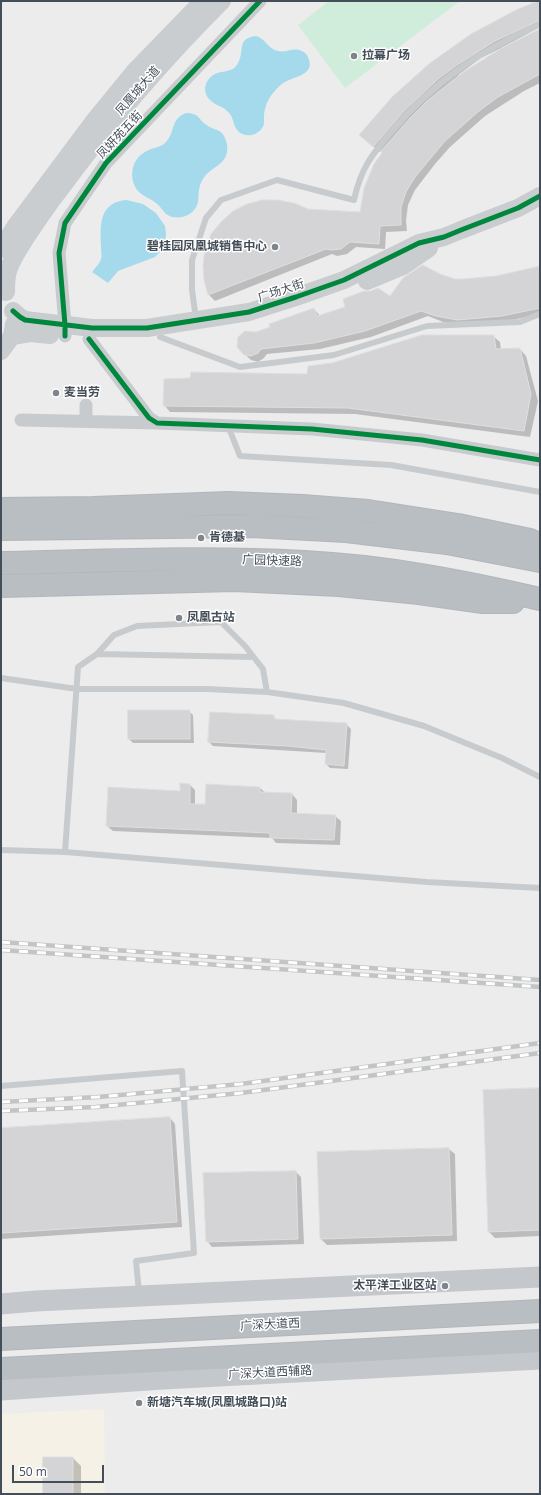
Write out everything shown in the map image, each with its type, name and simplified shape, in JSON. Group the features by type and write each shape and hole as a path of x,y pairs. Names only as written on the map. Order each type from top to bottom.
{"highway":[{"path":"1,509 92,508 230,503 302,506 368,511 458,525 530,540 540,545"},
{"path":"1,529 252,526 346,531 446,543 540,560"},
{"name":"广园快速路","path":"1,563 216,559 305,562 387,570 472,583 540,599"},
{"path":"1,586 234,580 339,585 419,593 483,602 540,603"},
{"name":"广深大道西","path":"1,1339 540,1311"},
{"path":"1,1369 540,1341"}],"main road":[{"path":"1,1304 36,1301 540,1277"},
{"name":"广深大道西辅路","path":"1,1390 171,1378 540,1359"}],"street":[{"name":"凤凰城大道","path":"1,249 95,120 134,71 203,1"},
{"name":"凤凰城大道","path":"3,289 8,270 15,255 47,206 91,147 120,111 181,43 222,1"},
{"name":"凤妍苑五街","path":"65,330 58,253 65,223 106,163 260,1"},
{"name":"广场大街","path":"65,330 92,328 147,328 249,312 344,280 419,243 444,237 518,208 540,196"},
{"name":"广场大街","path":"13,311 25,320 65,330 89,339 142,339 237,326 284,313 344,291 403,266 444,237"},
{"path":"1,351 12,336 15,321 12,306 3,289"},
{"path":"12,336 65,330"},
{"path":"89,339 148,418 157,423"},
{"path":"86,405 86,421"},
{"path":"21,420 157,423 312,429 422,440 540,460"}],"lane":[{"path":"196,320 192,290 192,260 206,218 221,200 276,180 354,200 358,181 366,164 404,116 435,87 469,61 506,39 540,24"},
{"path":"160,337 240,368 334,355 427,326 520,322 540,314"},
{"path":"228,426 240,456 391,465 540,492"},
{"path":"65,852 78,667 97,654 114,635 137,626 221,622 245,646 263,669 268,692"},
{"path":"97,654 254,657"},
{"path":"1,678 77,690 207,689 268,692 344,703 424,726 502,758 540,777"},
{"path":"1,850 65,852 426,882 540,888"},
{"path":"1,1086 182,1071 194,1253 136,1261 139,1296"}],"shaded area":[{"path":"104,1409 105,1494 1,1494 1,1414"}],"green space":[{"name":"拉幕广场","path":"329,1 460,1 345,88 298,25"}],"water":[{"path":"256,36 275,50 302,51 308,57 310,63 307,71 281,85 270,97 265,110 263,127 260,131 251,135 244,135 235,127 231,115 225,109 209,99 205,89 207,82 212,76 231,70 236,66 240,58 243,42 250,37"},
{"path":"186,113 194,114 205,124 222,133 227,142 227,151 223,161 207,174 201,182 198,202 193,211 185,216 175,217 166,214 156,203 140,193 134,183 132,171 136,160 140,156 148,150 166,142 171,134 175,122"},
{"path":"127,200 143,204 156,213 165,226 165,243 161,251 155,257 118,271 108,283 92,272 100,262 101,258 101,223 106,210 111,205"}],"building":[{"path":"540,1 540,20 495,41 438,79 404,111 373,147 359,135 392,97 430,63 471,34 516,10"},
{"path":"540,29 540,74 498,97 479,111 445,141 415,177 406,192 401,207 401,225 380,226 379,244 350,242 341,249 326,249 208,295 204,280 203,265 205,249 211,234 233,211 247,204 262,200 278,200 294,203 308,209 360,212 364,188 374,164 382,153 381,151 411,117 427,101 462,73 500,49"},
{"path":"423,265 440,274 455,279 496,276 540,266 540,308 502,316 457,320 436,316 421,311 365,331 314,343 261,349 258,353 251,356 244,355 237,347 238,337 245,331 256,332 270,327 269,324 314,308 317,316 345,307 343,299 364,291 371,291 378,288 390,296 403,278"},
{"path":"422,335 494,335 496,349 520,348 531,394 524,431 348,408 163,406 164,379 190,378 191,372 307,374 308,366 332,363"},
{"path":"128,710 190,710 190,739 128,739"},
{"path":"210,712 274,715 274,719 347,723 344,766 325,764 326,750 288,746 208,742"},
{"path":"180,783 190,784 190,804 205,804 206,784 260,787 260,792 292,793 291,813 336,815 334,840 270,838 270,833 106,826 108,787 180,791"},
{"path":"540,1088 540,1230 488,1232 483,1090"},
{"path":"170,1117 177,1222 1,1233 1,1128"},
{"path":"449,1148 452,1235 320,1239 317,1152"},
{"path":"296,1171 298,1239 206,1242 203,1173"},
{"path":"43,1457 73,1457 73,1494 43,1494"}],"railway":[{"path":"1,942 540,980"},
{"path":"1,950 540,987"},
{"path":"1,1102 98,1097 241,1084 540,1043"},
{"path":"1,1111 96,1107 241,1093 540,1053"}],"cycle path":[{"path":"65,336 59,253 65,223 106,163 260,1"},
{"path":"13,311 25,320 92,328 147,328 249,312 344,280 419,243 444,237 518,208 540,196"},
{"path":"89,339 149,418 157,423 312,429 422,440 540,460"}],"place":[{"name":"拉幕广场","path":"354,56"},
{"name":"碧桂园凤凰城销售中心","path":"275,247"},
{"name":"麦当劳","path":"56,393"},
{"name":"肯德基","path":"201,538"},
{"name":"凤凰古站","path":"179,618"},
{"name":"太平洋工业区站","path":"445,1286"},
{"name":"新塘汽车城(凤凰城路口)站","path":"139,1403"}]}
